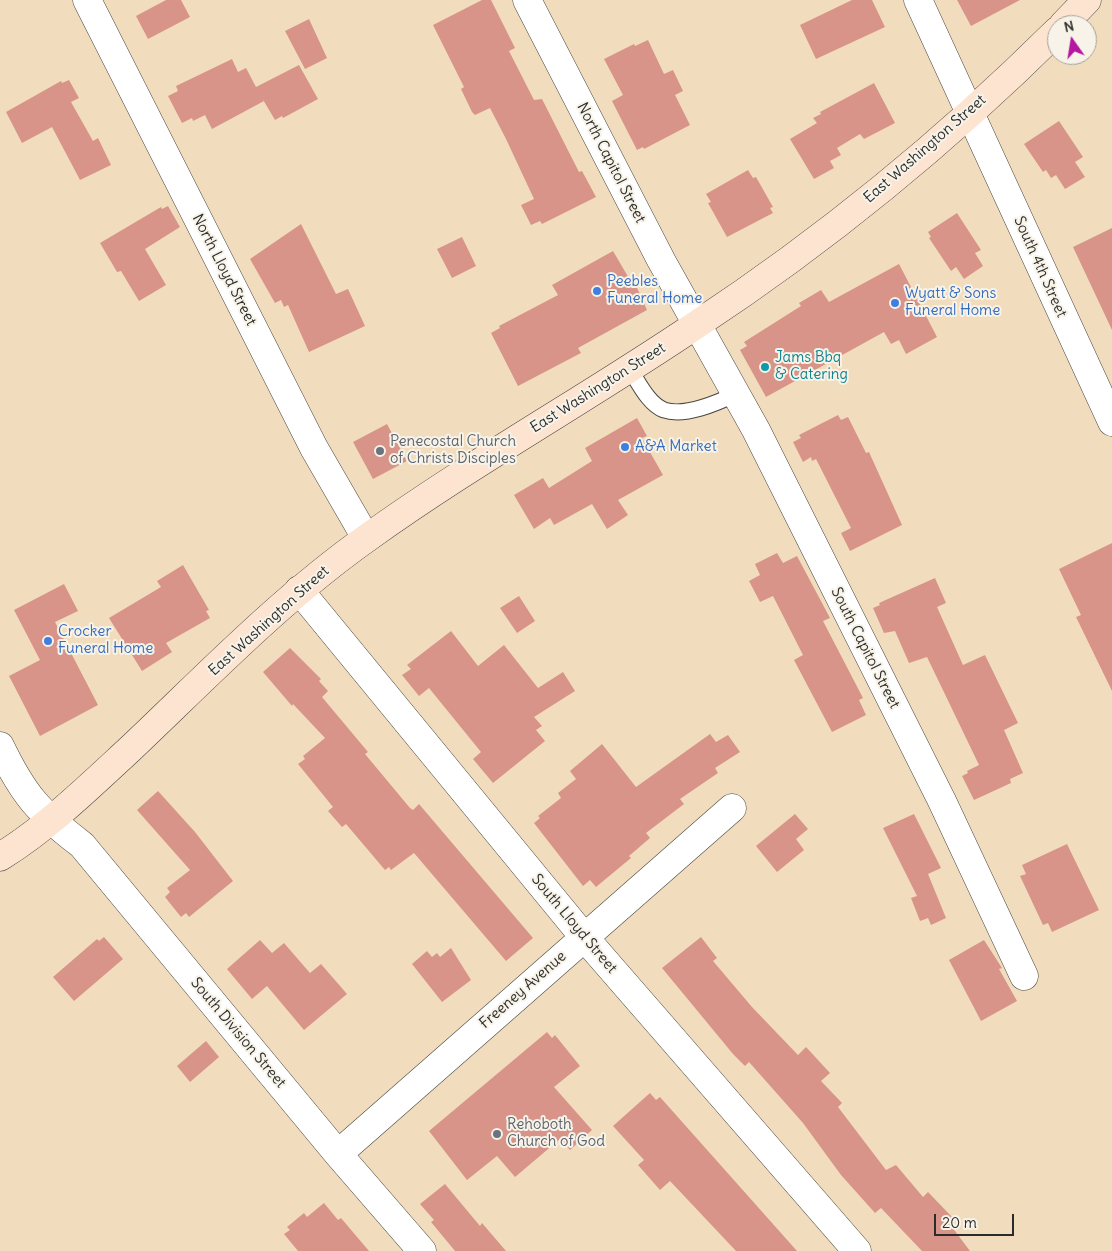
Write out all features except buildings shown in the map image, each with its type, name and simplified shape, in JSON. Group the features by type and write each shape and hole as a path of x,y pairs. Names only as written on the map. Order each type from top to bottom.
{"main road":[{"path":"1073,15 1088,0"},
{"name":"East Washington Street","path":"0,857 50,820 299,590 366,538 698,325 806,248 881,188 970,111 1047,40"}],"street":[{"name":"North Lloyd Street","path":"87,0 314,448 366,538"},
{"name":"North Capitol Street","path":"527,0 661,260 698,325"},
{"name":"South 4th Street","path":"918,0 1112,422"},
{"name":"South Capitol Street","path":"698,325 736,394 942,801 1024,976"},
{"name":"South Lloyd Street","path":"299,590 584,937 857,1251"},
{"name":"South Division Street","path":"0,746 15,778 29,799 50,820 82,845 338,1154 422,1251"},
{"name":"Freeney Avenue","path":"338,1154 732,808"}],"lane":[{"path":"629,368 649,397 664,410 690,411 718,403 736,394"}],"place":[{"name":"Peebles Funeral Home","path":"597,291"},
{"name":"Wyatt & Sons Funeral Home","path":"895,303"},
{"name":"Jams Bbq & Catering","path":"765,367"},
{"name":"A&A Market","path":"625,447"},
{"name":"Penecostal Church of Christs Disciples","path":"380,451"},
{"name":"Crocker Funeral Home","path":"48,641"},
{"name":"Rehoboth Church of God","path":"497,1134"}]}
